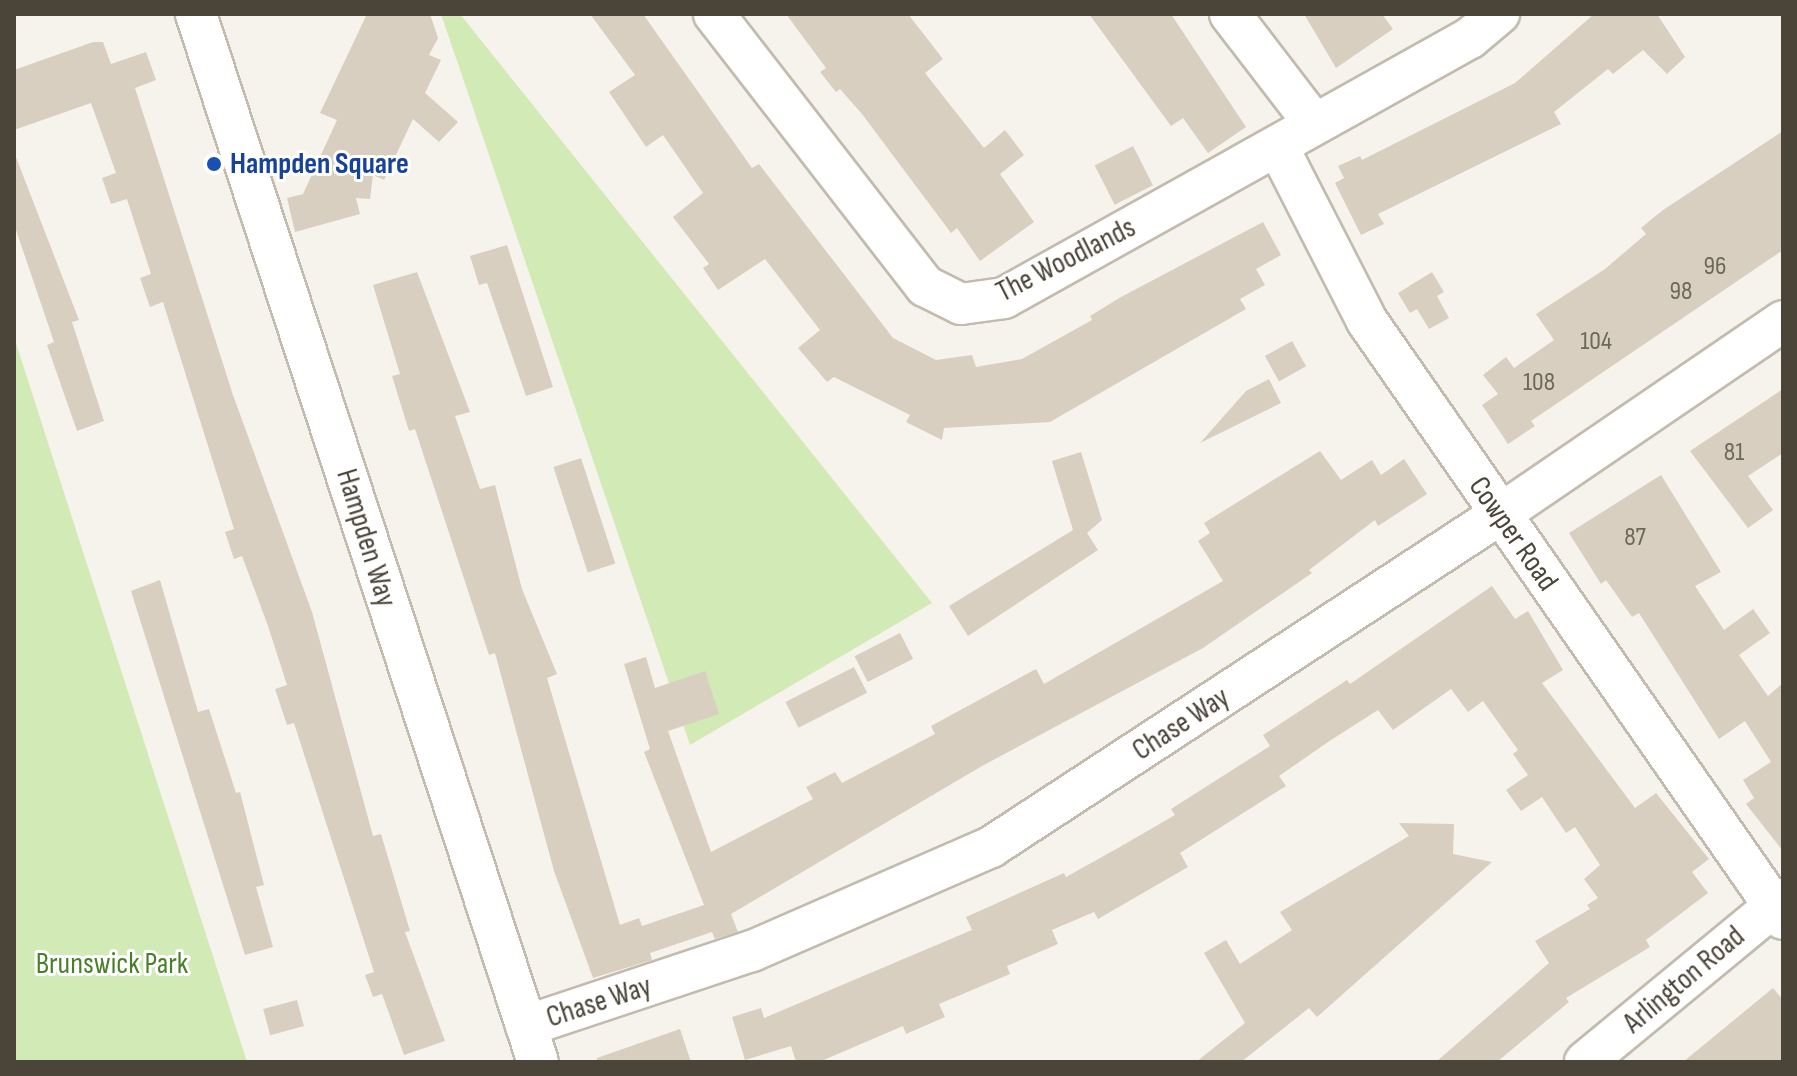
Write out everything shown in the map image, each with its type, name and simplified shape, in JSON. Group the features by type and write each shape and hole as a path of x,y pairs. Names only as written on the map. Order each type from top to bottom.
{"street":[{"name":"Hampden Way","path":"196,14 532,1044"},
{"name":"The Woodlands","path":"714,14 925,286 961,304 1004,298 1278,147 1313,122 1470,38 1499,14"},
{"path":"1230,14 1313,122"},
{"name":"Cowper Road","path":"1278,147 1367,321 1499,515 1780,908"},
{"name":"Chase Way","path":"532,1044 991,847 1499,515 1783,321"},
{"name":"Arlington Road","path":"1585,1062 1780,908"}],"green space":[{"path":"441,14 460,14 932,603 690,745"},
{"name":"Brunswick Park","path":"14,337 247,1062 14,1062"}],"building":[{"path":"367,14 430,14 438,38 429,55 441,60 425,93 458,122 439,142 413,119 384,180 373,175 370,199 356,198 360,214 295,232 287,198 303,194 337,120 320,113"},
{"path":"590,14 643,14 752,168 759,164 893,338 936,360 972,355 976,367 1022,359 1092,320 1090,316 1121,297 1263,222 1281,255 1256,269 1265,285 1240,299 1246,309 1050,422 944,428 942,440 906,422 910,415 834,377 827,382 798,348 820,330 765,259 718,290 703,268 709,264 673,217 703,193 663,135 646,147 609,92 635,75"},
{"path":"786,14 908,14 943,59 925,73 984,148 1005,130 1024,155 1000,174 1034,222 980,261 957,228 951,233 862,114 840,89 836,92 820,72 826,68"},
{"path":"1089,14 1171,14 1246,127 1208,153 1183,118 1171,126"},
{"path":"1304,14 1382,14 1393,29 1336,68"},
{"path":"1594,14 1657,14 1685,57 1667,74 1643,50 1613,74 1608,69 1554,112 1561,124 1378,214 1384,224 1361,235 1335,183 1344,178 1338,166 1360,156 1362,160 1515,83"},
{"path":"93,42 103,42 111,64 146,52 156,80 135,88 233,395 312,612 373,836 381,834 410,931 405,932 445,1041 404,1055 382,994 373,997 365,975 374,972 294,723 287,725 275,689 287,685 268,626 242,556 234,559 225,532 234,529 163,302 150,307 140,278 151,274 127,199 111,204 102,178 116,173 91,103 14,130 14,70"},
{"path":"1783,131 1783,250 1531,421 1535,426 1508,444 1482,405 1498,394 1483,375 1506,357 1514,368 1554,340 1536,314 1605,269 1646,234 1641,228 1663,210"},
{"path":"1133,146 1153,185 1115,205 1095,166"},
{"path":"14,152 79,320 72,322 104,421 77,431 47,345 54,342 14,224"},
{"path":"507,245 553,387 526,396 487,283 479,285 470,256"},
{"path":"417,272 470,412 455,416 480,489 495,485 522,589 557,674 547,678 620,925 639,918 642,926 704,905 644,752 650,749 624,664 646,657 655,688 705,671 719,714 668,731 711,852 813,799 806,787 835,772 842,783 935,734 931,726 1036,669 1044,684 1223,581 1198,541 1210,533 1204,523 1320,451 1341,480 1372,460 1381,475 1404,459 1427,494 1378,526 1375,520 1309,570 1312,573 1203,648 982,766 731,914 738,932 715,939 712,932 650,953 652,960 593,978 554,871 495,653 489,655 415,429 409,431 392,376 400,374 373,285"},
{"path":"1432,272 1444,292 1437,296 1449,318 1429,329 1417,309 1410,313 1398,293"},
{"path":"1292,341 1306,366 1279,381 1265,356"},
{"path":"1269,379 1281,403 1200,443 1246,391"},
{"path":"1783,389 1783,453 1748,476 1773,510 1748,528 1690,451"},
{"path":"1081,452 1102,520 1087,533 1098,550 968,636 949,606 1073,530 1052,461"},
{"path":"581,458 615,564 588,573 553,467"},
{"path":"1661,475 1721,572 1695,586 1724,630 1753,609 1770,633 1739,655 1768,696 1783,683 1783,851 1746,804 1754,798 1743,780 1771,762 1745,721 1719,739 1639,613 1632,617 1606,580 1601,584 1569,533"},
{"path":"160,580 198,712 209,709 236,793 240,792 264,885 256,887 273,947 245,955 131,591"},
{"path":"1492,586 1515,619 1528,611 1563,670 1542,683 1635,808 1656,793 1709,859 1692,872 1708,893 1646,940 1650,947 1566,998 1569,1002 1497,1062 1436,1062 1549,963 1535,941 1590,909 1587,905 1598,898 1584,879 1600,865 1575,827 1566,833 1542,797 1521,811 1506,790 1528,775 1513,754 1518,750 1483,701 1468,712 1451,689 1393,730 1378,710 1328,742 1279,776 1286,786 1180,853 1188,867 1098,919 1094,912 1052,930 1058,944 1007,966 1010,974 939,1004 945,1017 906,1034 903,1026 819,1062 796,1062 791,1046 745,1060 732,1017 761,1008 764,1018 972,930 966,917 1064,873 1066,877 1118,848 1175,815 1171,809 1270,746 1263,735 1347,680 1350,684"},
{"path":"900,633 913,659 868,682 855,656"},
{"path":"854,667 867,693 799,728 785,702"},
{"path":"1399,823 1454,824 1453,854 1492,862 1317,1017 1309,1008 1241,1062 1196,1062 1245,1023 1204,953 1226,940 1240,964 1292,930 1280,912 1409,836"},
{"path":"1773,988 1783,1000 1783,1062 1683,1062"},
{"path":"297,1000 304,1026 270,1035 263,1009"},
{"path":"680,1029 691,1062 597,1062 597,1058"}],"place":[{"name":"Hampden Square","path":"214,164"}]}
